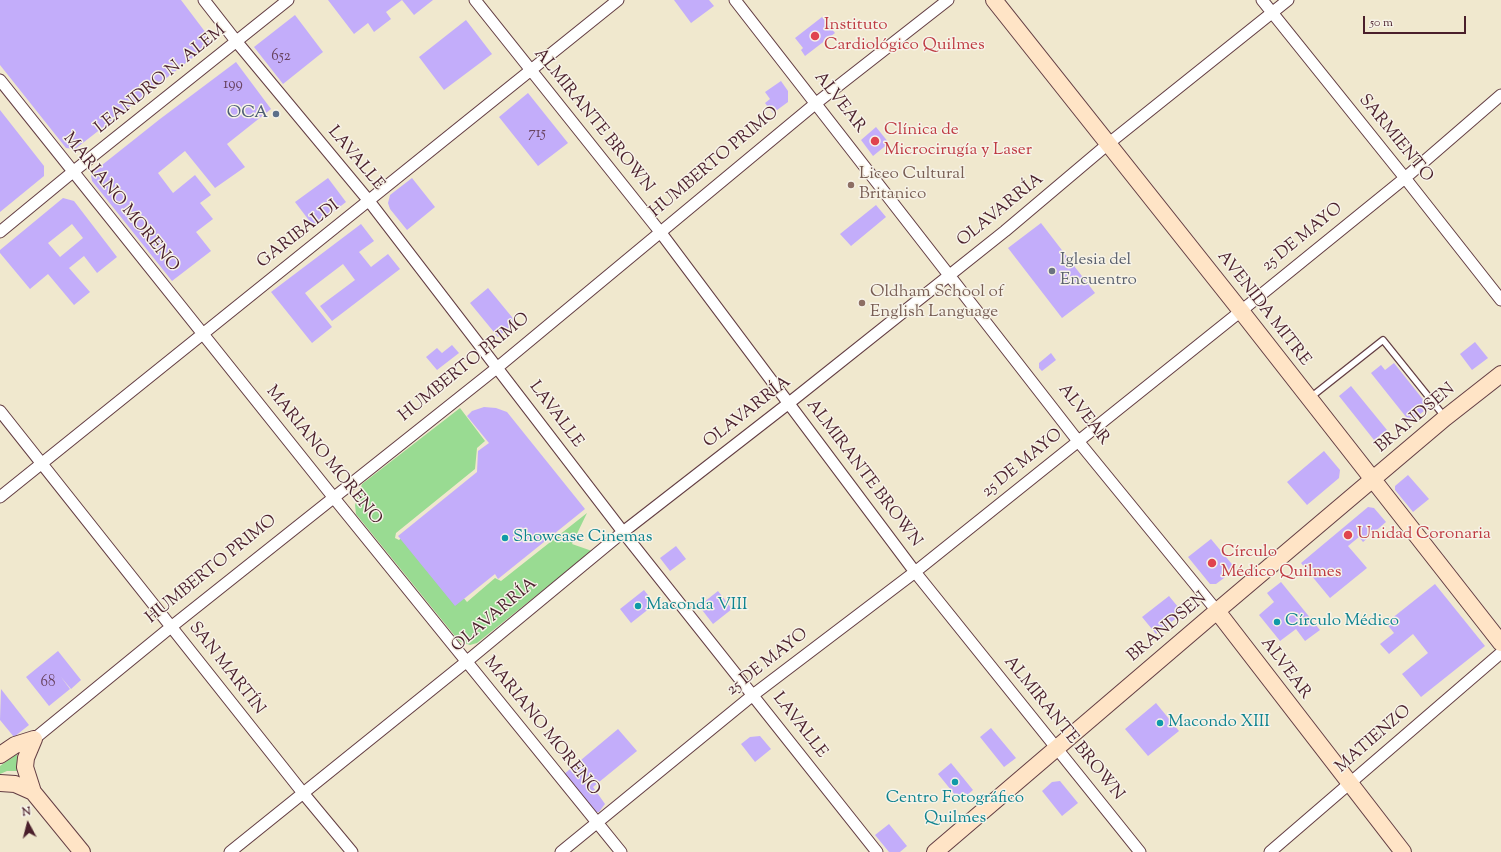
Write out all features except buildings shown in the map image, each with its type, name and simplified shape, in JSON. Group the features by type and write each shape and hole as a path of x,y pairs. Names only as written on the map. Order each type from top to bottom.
{"main road":[{"name":"AVENIDA MITRE","path":"994,0 1374,479 1501,643"},
{"name":"BRANDSEN","path":"935,852 1445,418 1501,374"},
{"name":"ALVEAR","path":"1217,611 1349,784 1403,852"},
{"name":"HUMBERTO PRIMO","path":"0,755 15,745 34,739"},
{"path":"34,739 26,758 25,767 33,792 82,852"},
{"path":"7,784 33,792"}],"street":[{"name":"LAVALLE","path":"204,0 236,42 369,201 498,367 623,532 877,852"},
{"name":"LEANDRO N. ALEM","path":"0,232 288,0"},
{"name":"ALMIRANTE BROWN","path":"475,0 661,232 915,572 1140,852"},
{"name":"GARIBALDI","path":"0,497 202,333 369,201 618,0"},
{"name":"ALVEAR","path":"735,0 1078,441 1217,611"},
{"name":"HUMBERTO PRIMO","path":"34,739 171,627 498,367 815,104 948,0"},
{"name":"SARMIENTO","path":"1262,0 1501,300"},
{"name":"OLAVARRÍA","path":"230,852 466,662 623,532 789,403 1005,231 1108,144 1288,0"},
{"name":"MARIANO MORENO","path":"0,80 334,498 620,852"},
{"name":"25 DE MAYO","path":"561,852 753,695 915,572 1241,311 1405,178 1501,95"},
{"name":"SAN MARTÍN","path":"0,411 303,793 352,852"},
{"name":"MATIENZO","path":"1270,852 1501,653"},
{"path":"0,791 7,784"}],"lane":[{"path":"1310,398 1383,340 1445,418"}],"green space":[{"path":"460,408 485,441 477,448 475,469 396,533 395,538 399,540 408,531 467,602 495,578 501,581 587,513 572,544 592,551 477,643 470,645 459,641 356,514 355,505 362,484"},
{"path":"17,754 20,771 7,771 0,774 0,766"}],"place":[{"name":"Instituto Cardiológico Quilmes","path":"815,36"},
{"name":"OCA","path":"276,114"},
{"name":"Clínica de Microcirugía y Laser","path":"875,141"},
{"name":"Liceo Cultural Britanico","path":"851,185"},
{"name":"Iglesia del Encuentro","path":"1052,271"},
{"name":"Oldham School of English Language","path":"862,303"},
{"name":"Unidad Coronaria","path":"1348,535"},
{"name":"Showcase Cinemas","path":"505,538"},
{"name":"Círculo Médico Quilmes","path":"1212,563"},
{"name":"Maconda VIII","path":"638,606"},
{"name":"Círculo Médico","path":"1277,622"},
{"name":"Macondo XIII","path":"1160,723"},
{"name":"Centro Fotográfico Quilmes","path":"955,782"}]}
